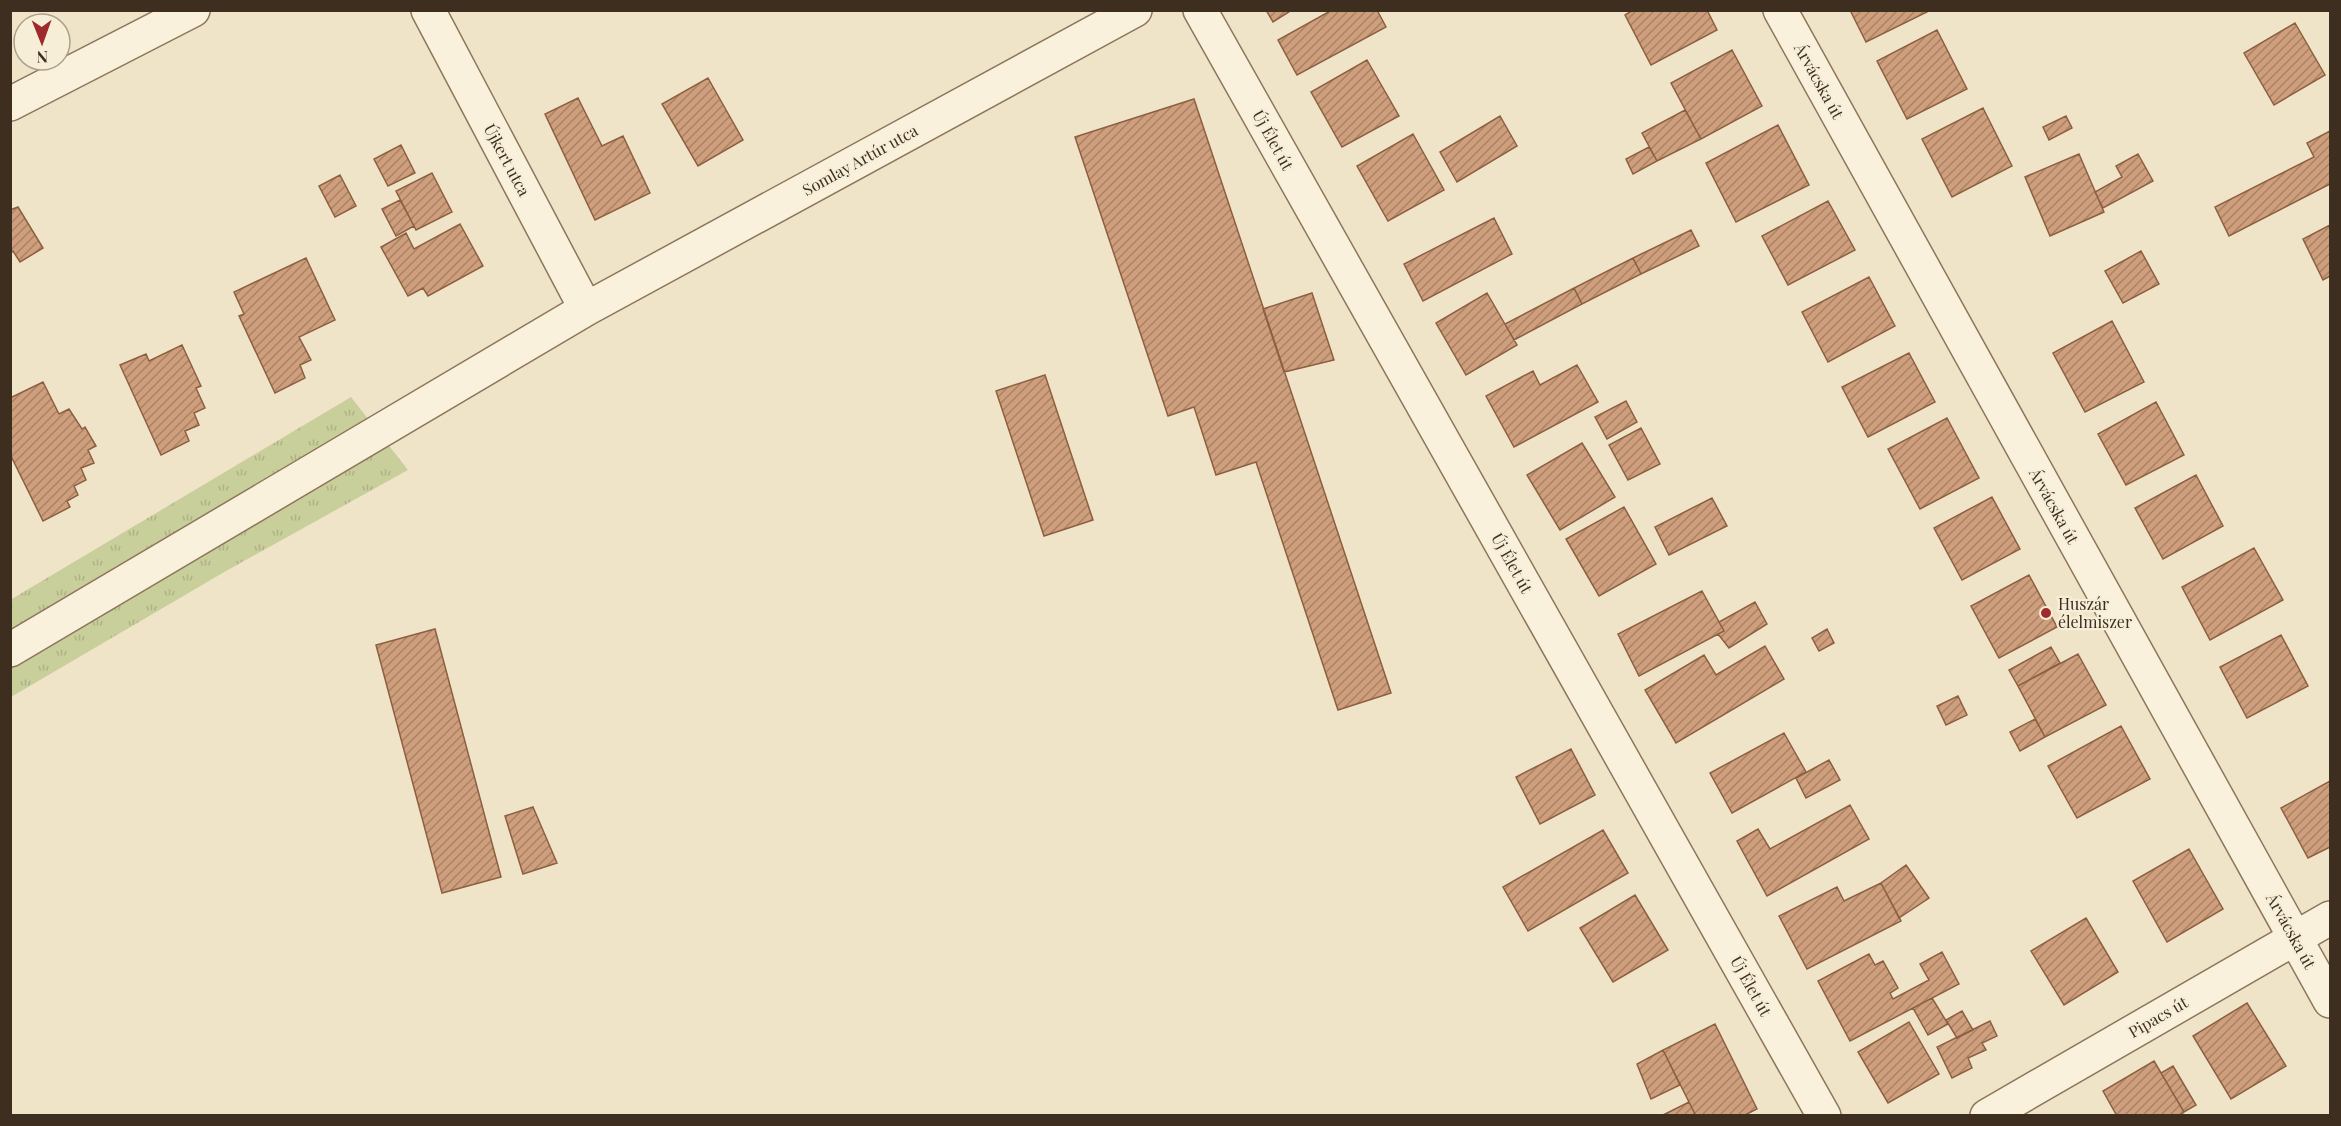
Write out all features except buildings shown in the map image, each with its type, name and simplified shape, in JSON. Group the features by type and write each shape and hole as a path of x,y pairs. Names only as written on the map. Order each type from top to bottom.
{"street":[{"path":"10,105 193,10"},
{"name":"Újkert utca","path":"428,10 586,309"},
{"name":"Somlay Artúr utca","path":"10,650 586,309 1134,10"},
{"name":"Új Élet út","path":"1200,10 1824,1116"},
{"name":"Árvácska út","path":"1780,10 2294,939 2331,1001"},
{"name":"Pipacs út","path":"1987,1116 2331,918"}],"green space":[{"path":"351,397 408,470 226,571 11,697 10,600"}],"place":[{"name":"Huszár élelmiszer","path":"2046,613"}]}
